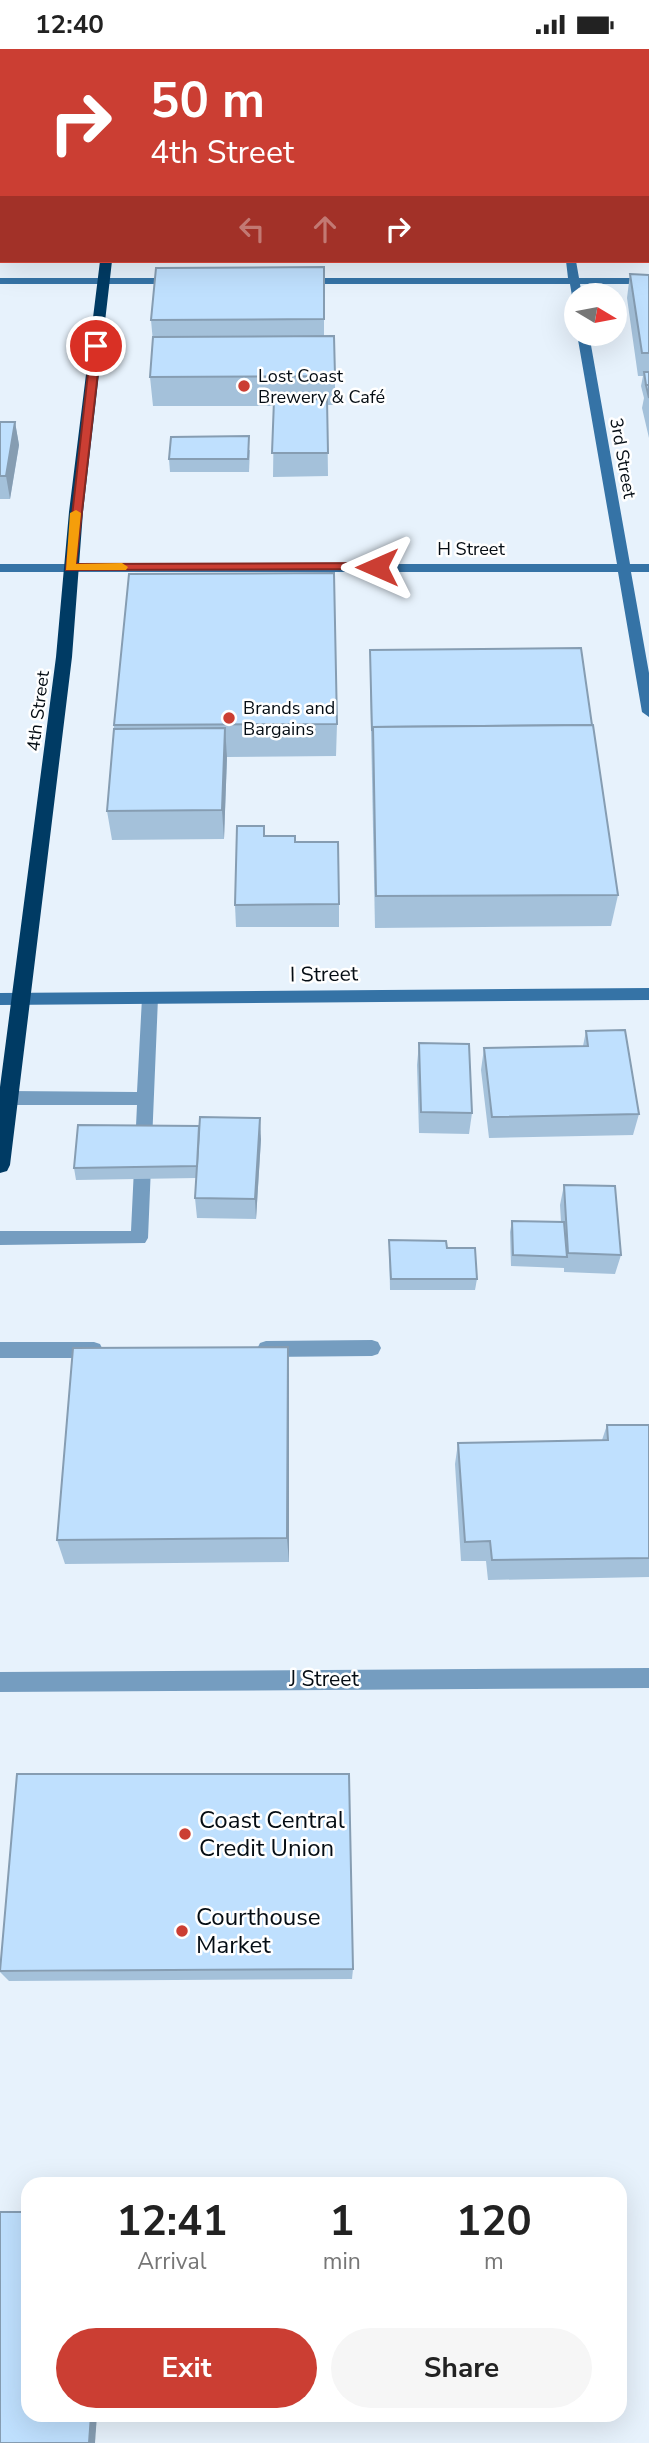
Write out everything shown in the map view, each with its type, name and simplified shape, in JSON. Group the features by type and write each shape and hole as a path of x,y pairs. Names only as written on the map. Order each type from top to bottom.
{"highway":[{"name":"4th Street","path":"0,1164 64,657 70,567 106,263"}],"street":[{"path":"571,263 575,281"},
{"path":"0,281 192,281"},
{"path":"289,281 649,281"},
{"name":"3rd Street","path":"585,347 649,712"},
{"name":"H Street","path":"0,568 649,568"},
{"name":"I Street","path":"0,999 649,994"},
{"path":"0,1238 139,1238 150,997"},
{"path":"8,1098 146,1099"},
{"path":"247,1349 372,1348"},
{"path":"0,1350 109,1350"},
{"name":"J Street","path":"0,1682 649,1678"}],"building":[{"path":"324,267 324,319 151,320 156,268"},
{"path":"630,274 649,275 649,353 642,353"},
{"path":"334,336 335,376 150,377 153,337"},
{"path":"644,372 649,372 649,385 646,385"},
{"path":"327,399 328,453 272,453 274,400"},
{"path":"0,422 15,422 6,476 0,476"},
{"path":"249,436 248,459 169,459 171,437"},
{"name":"Brands and Bargains","path":"334,573 337,724 114,725 129,574"},
{"path":"581,648 592,725 373,727 372,731 370,650"},
{"path":"593,725 618,895 376,896 373,727"},
{"path":"225,728 222,810 107,811 114,729"},
{"path":"237,826 264,826 264,836 295,836 295,842 338,842 339,904 235,905"},
{"path":"625,1030 639,1114 492,1117 484,1048 588,1046 586,1031"},
{"path":"419,1043 469,1044 472,1113 421,1112"},
{"path":"200,1117 260,1118 255,1199 195,1198"},
{"path":"78,1125 199,1126 197,1166 74,1168"},
{"path":"564,1185 615,1186 621,1255 568,1253"},
{"path":"512,1221 564,1222 567,1257 513,1255"},
{"path":"389,1240 446,1241 447,1248 475,1248 477,1279 391,1279"},
{"path":"288,1347 287,1538 57,1540 73,1348"},
{"path":"607,1425 649,1425 649,1558 492,1560 490,1541 465,1542 458,1443 608,1440"},
{"path":"17,1774 349,1774 353,1969 0,1971"},
{"path":"0,2212 21,2212 21,2422 90,2422 89,2443 0,2443"}],"slow traffic":[{"path":"76,513 70,567 122,567"}],"place":[{"name":"Lost Coast Brewery & Café","path":"244,386"},
{"name":"Brands and Bargains","path":"229,718"},
{"name":"Coast Central Credit Union","path":"185,1834"},
{"name":"Courthouse Market","path":"182,1931"}],"route":[{"path":"96,346 70,567 377,567"}]}
